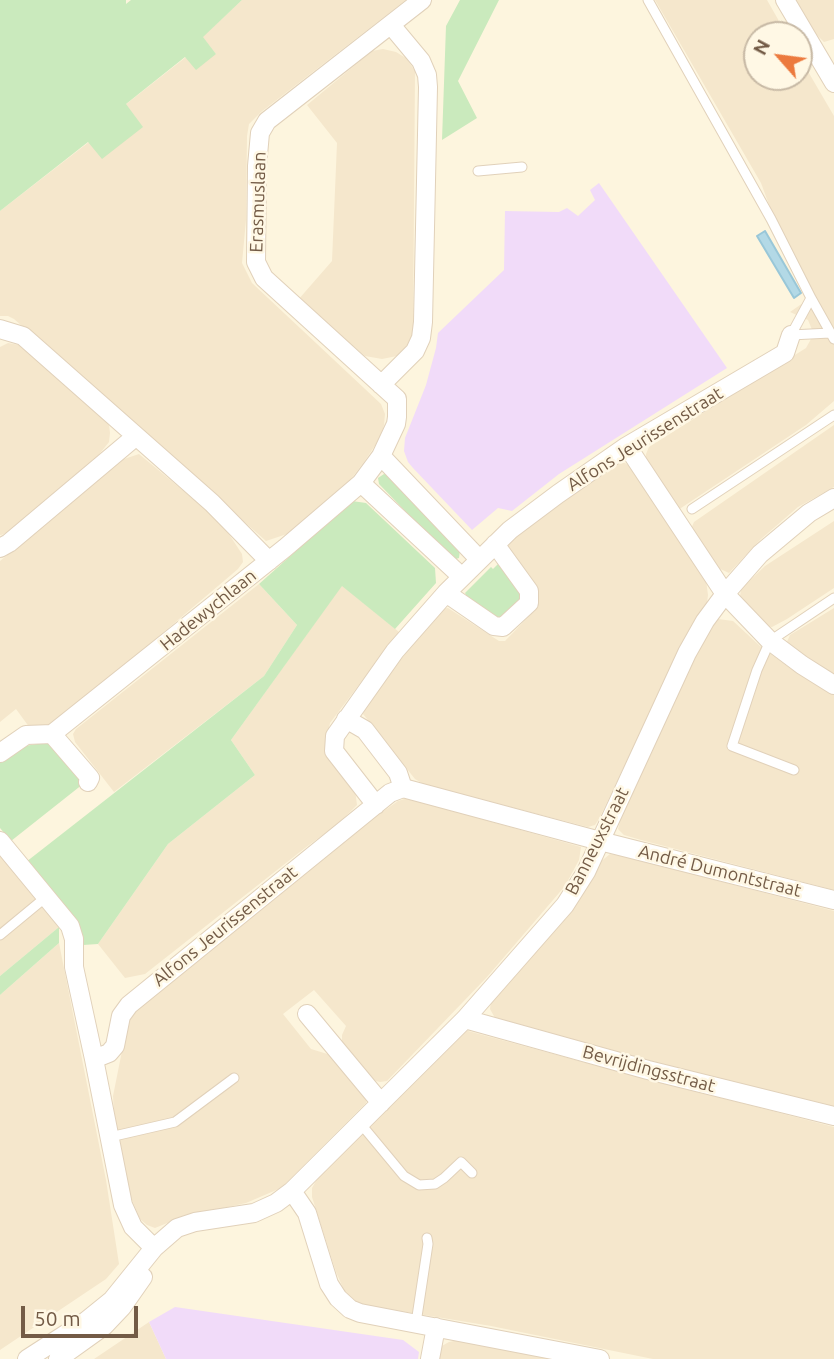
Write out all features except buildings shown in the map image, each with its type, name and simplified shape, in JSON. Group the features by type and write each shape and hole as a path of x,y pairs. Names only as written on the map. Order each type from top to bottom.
{"street":[{"name":"Erasmuslaan","path":"397,399 264,278 256,262 257,166 260,133 267,121 422,0"},
{"path":"785,0 828,57 834,83"},
{"path":"381,385 408,360 419,345 423,322 428,87 421,61 391,25"},
{"path":"0,330 23,336 212,503 269,561"},
{"name":"Alfons Jeurissenstraat","path":"376,804 334,751 335,736 395,651 446,593 510,530 627,446 785,353 791,335"},
{"name":"Hadewychlaan","path":"0,753 26,735 52,734 269,561 361,483 381,456 396,424 397,399"},
{"path":"0,548 135,437"},
{"path":"627,446 725,594 770,641 802,666 834,685"},
{"path":"381,456 479,559"},
{"path":"361,483 462,577"},
{"name":"Banneuxstraat","path":"27,1359 86,1321 112,1300 154,1248 177,1228 195,1222 254,1213 276,1203 292,1191 465,1018 565,905 586,872 687,653 705,621 768,546 809,513 834,498"},
{"path":"446,593 494,626 503,627 529,603 529,591 495,544"},
{"path":"346,719 365,730 398,773 403,788"},
{"path":"52,734 90,778 88,782"},
{"name":"Alfons Jeurissenstraat","path":"94,1059 109,1053 115,1046 121,1016 129,1004 376,804 390,793 403,788"},
{"name":"André Dumontstraat","path":"403,788 834,900"},
{"path":"3,851 70,926 74,939 74,967 123,1205 133,1227 154,1248"},
{"path":"307,1014 381,1103"},
{"name":"Bevrijdingsstraat","path":"465,1018 648,1070 834,1116"},
{"path":"292,1191 307,1213 330,1284 338,1298 350,1309 600,1359"},
{"name":"Banneuxstraat","path":"58,1359 91,1337 122,1307 146,1273 154,1248"},
{"path":"430,1359 436,1327"}],"lane":[{"path":"648,0 771,219 832,336"},
{"path":"478,171 522,167"},
{"path":"811,298 791,335 832,336"},
{"path":"692,509 834,415"},
{"path":"794,770 732,746 757,670 770,641 834,598"},
{"path":"0,935 46,897"},
{"path":"110,1136 175,1122 234,1078"},
{"path":"360,1124 404,1176 419,1185 435,1184 461,1162 472,1173"},
{"path":"416,1323 427,1238"}],"shaded area":[{"path":"242,0 406,0 249,124 242,263 252,283 381,404 385,414 380,438 344,488 287,534 266,541 14,319 0,316 0,211 89,142 142,127 125,105 186,57 216,54 202,37"},
{"path":"655,0 767,0 779,21 743,21 743,91 813,91 813,80 834,116 834,401 806,425 678,510 646,460 649,447 806,348 813,332 808,320 790,312 813,296 775,221 761,183"},
{"path":"795,0 834,0 834,39 824,42 813,31 813,21 807,21"},
{"path":"383,49 406,58 415,71 413,336 397,356 382,359 365,356 298,300 332,261 337,143 307,105 372,51"},
{"path":"599,183 727,368 559,474 512,511 498,508 472,530 413,468 404,451 405,438 426,385 438,333 504,270 505,211 559,212 567,208 578,216 595,200 590,190"},
{"path":"8,343 19,345 98,413 109,425 110,433 109,442 97,457 9,532 0,535 0,347"},
{"path":"834,425 834,487 798,507 761,539 729,573 716,567 691,529 694,522"},
{"path":"139,454 221,522 242,554 243,562 38,739 16,709 0,722 0,561 121,460"},
{"path":"618,461 634,469 706,580 708,595 707,603 684,641 599,819 595,825 588,827 425,785 415,779 363,714 365,704 441,609 448,608 499,641 505,641 538,607 539,602 510,555 508,544 512,537"},
{"path":"834,521 834,588 787,619 772,627 765,626 740,597 741,589 765,566"},
{"path":"259,584 297,625 264,676 114,792 75,742 73,734 76,729"},
{"path":"342,585 399,632 330,723 326,743 355,790 357,805 339,823 145,974 125,978 98,944 168,844 255,775 231,740"},
{"path":"834,608 834,674 786,644 790,635"},
{"path":"718,619 733,621 791,669 834,695 834,890 641,840 624,835 618,829 708,627"},
{"path":"407,798 581,847 579,860 565,886 487,977 387,1081 372,1080 342,1042 346,1026 314,990 283,1014 311,1049 334,1056 367,1096 366,1103 281,1188 246,1203 182,1217 155,1228 147,1225 140,1219 130,1195 114,1114 113,1096 127,1026 132,1014 378,815"},
{"path":"610,854 834,911 834,1108 495,1018 490,1009 491,1001 561,924 599,863"},
{"path":"0,855 59,927 0,976"},
{"path":"59,943 106,1180 119,1264 106,1279 0,1350 0,995"},
{"path":"460,1031 834,1127 834,1359 653,1359 491,1326 364,1305 352,1300 336,1272 312,1197 312,1188 317,1179"},
{"path":"175,1307 403,1340 419,1352 418,1359 166,1359 149,1322"},
{"path":"149,1322 166,1359 94,1359"},
{"path":"458,1340 558,1359 437,1359 440,1347"}],"green space":[{"path":"0,0 126,0 126,4 131,0 242,0 203,37 216,54 196,70 185,57 126,104 143,127 102,159 88,142 0,211"},
{"path":"460,0 499,0 458,81 477,118 442,140 446,26"},
{"path":"384,474 388,475 460,550 459,558 450,557 379,484 378,478"},
{"path":"352,501 366,503 435,568 436,583 395,629 342,586 231,740 255,775 168,844 98,944 83,945 26,862 264,676 297,625 259,584"},
{"path":"501,561 524,596 503,622 461,600 491,567 493,569"},
{"path":"50,742 83,784 11,841 0,828 0,762 18,747"},
{"path":"59,927 59,943 0,995 0,976"}],"water":[{"path":"765,231 801,293 794,298 757,236"}]}
